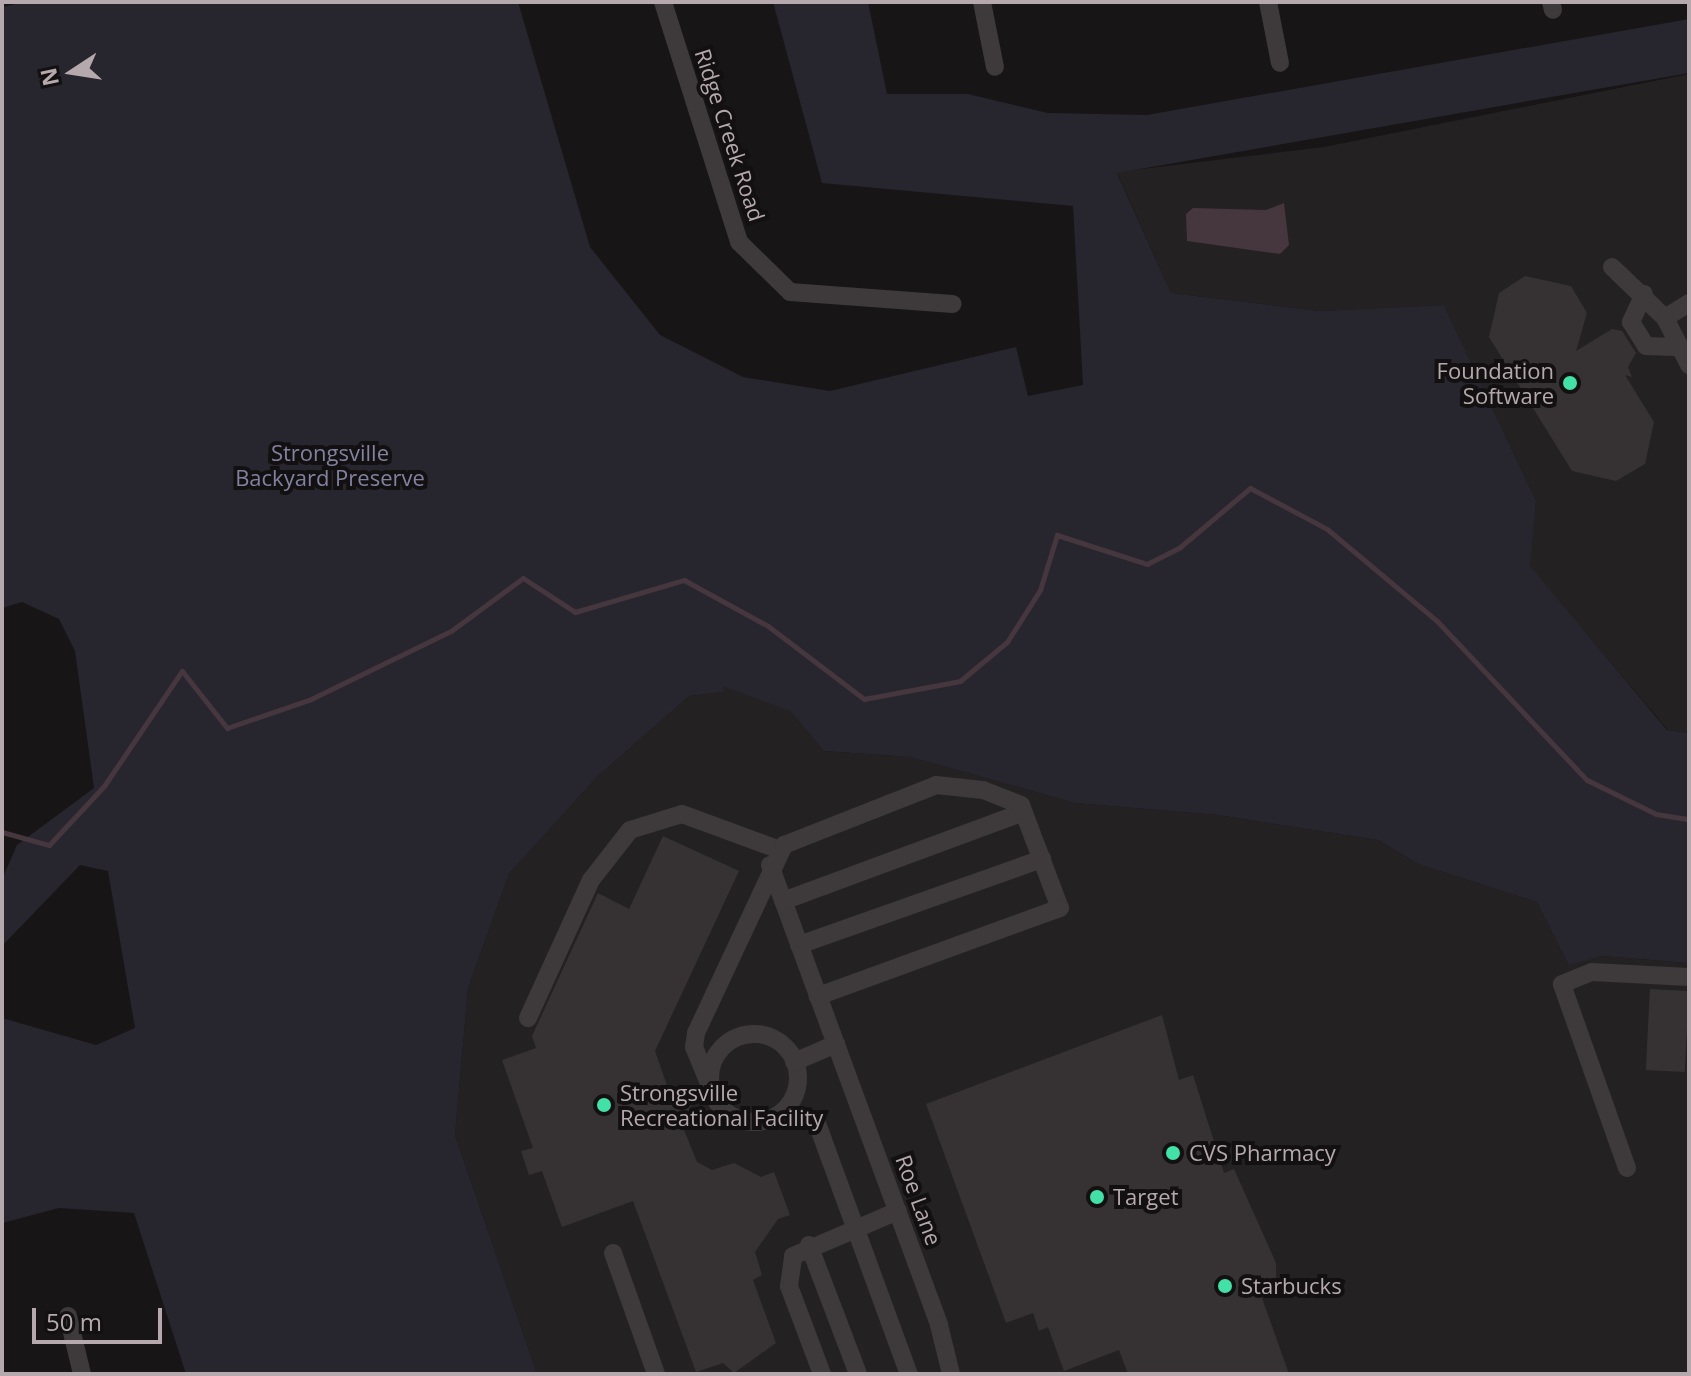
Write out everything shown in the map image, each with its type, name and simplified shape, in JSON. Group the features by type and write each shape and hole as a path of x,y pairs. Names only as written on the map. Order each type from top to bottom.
{"street":[{"name":"Ridge Creek Road","path":"663,2 739,242 790,292 953,304"},
{"path":"982,2 995,67"},
{"path":"1268,2 1280,63"},
{"path":"1612,267 1644,294 1665,318 1689,365"},
{"path":"1644,294 1631,312 1646,346 1681,347"},
{"path":"1665,318 1689,303"},
{"path":"712,1091 714,1061 744,1035 774,1039 794,1062 794,1097 769,1120 734,1118 712,1091 694,1047 696,1033 775,858 805,832 936,785 1006,795 1023,812 1060,908 818,996"},
{"path":"783,901 1023,812"},
{"path":"528,1018 591,880 630,830 682,814 775,858"},
{"name":"Roe Lane","path":"775,858 783,901 898,1211 951,1374"},
{"path":"799,945 1042,859"},
{"path":"1627,1168 1562,984 1592,972 1689,977"},
{"path":"794,1062 836,1044"},
{"path":"818,1126 909,1374"},
{"path":"822,1374 789,1286 793,1256 809,1245 898,1211"},
{"path":"809,1245 858,1374"},
{"path":"613,1253 656,1374"},
{"path":"68,1316 82,1374"}],"shaded area":[{"path":"1689,74 1689,733 1668,730 1529,566 1536,501 1444,305 1319,311 1171,293 1117,172 1324,147"},
{"path":"1284,203 1289,245 1280,254 1187,241 1186,214 1193,208 1266,210"},
{"path":"720,679 790,711 824,751 910,757 1075,803 1218,815 1378,840 1418,864 1537,902 1569,964 1603,956 1689,963 1689,1374 537,1374 455,1135 468,988 509,874 597,777 689,696 724,692"}],"green space":[{"name":"Strongsville Backyard Preserve","path":"26,2 518,2 590,247 660,335 743,377 830,391 1016,347 1028,396 1083,385 1073,206 822,183 773,2 868,2 887,94 968,94 1048,113 1147,115 1689,19 1689,73 1117,173 1171,293 1319,311 1444,305 1536,501 1530,566 1667,730 1689,733 1689,963 1603,956 1569,965 1537,902 1418,864 1378,840 1218,815 1075,803 910,757 824,751 790,711 723,686 724,692 689,696 597,777 509,874 468,988 455,1135 537,1374 186,1374 134,1213 59,1208 2,1223 2,1018 96,1045 135,1028 108,871 80,865 2,946 2,879 17,845 94,788 75,651 59,619 22,602 2,608 2,7"}],"building":[{"name":"Foundation Software","path":"1525,276 1571,286 1587,313 1576,351 1612,329 1622,331 1636,353 1628,367 1632,377 1625,375 1654,422 1645,464 1616,481 1572,471 1489,337 1499,293"},
{"name":"Strongsville Recreational Facility","path":"663,836 739,871 655,1051 670,1094 685,1090 695,1116 680,1120 697,1162 712,1170 734,1163 761,1177 774,1172 790,1215 778,1219 755,1252 762,1275 753,1280 776,1343 734,1373 723,1363 696,1372 633,1201 562,1227 542,1171 529,1175 521,1151 533,1148 502,1060 536,1048 532,1036 598,893 629,909"},
{"path":"1650,989 1689,991 1685,1072 1646,1070"},
{"name":"Target","path":"1162,1015 1179,1080 1193,1075 1224,1173 1234,1169 1276,1263 1276,1293 1262,1298 1289,1374 1128,1374 1119,1350 1064,1371 1048,1327 1039,1331 1033,1313 1006,1323 926,1104"}],"waterway":[{"path":"2,832 49,845 104,786 182,671 227,728 311,699 451,631 523,578 575,612 684,580 768,626 864,699 960,681 1007,642 1040,590 1057,535 1147,564 1179,548 1250,488 1327,529 1436,620 1587,780 1656,814 1689,819"}],"place":[{"name":"Foundation Software","path":"1570,383"},
{"name":"Strongsville Recreational Facility","path":"604,1105"},
{"name":"CVS Pharmacy","path":"1173,1153"},
{"name":"Target","path":"1097,1197"},
{"name":"Starbucks","path":"1225,1286"}]}
